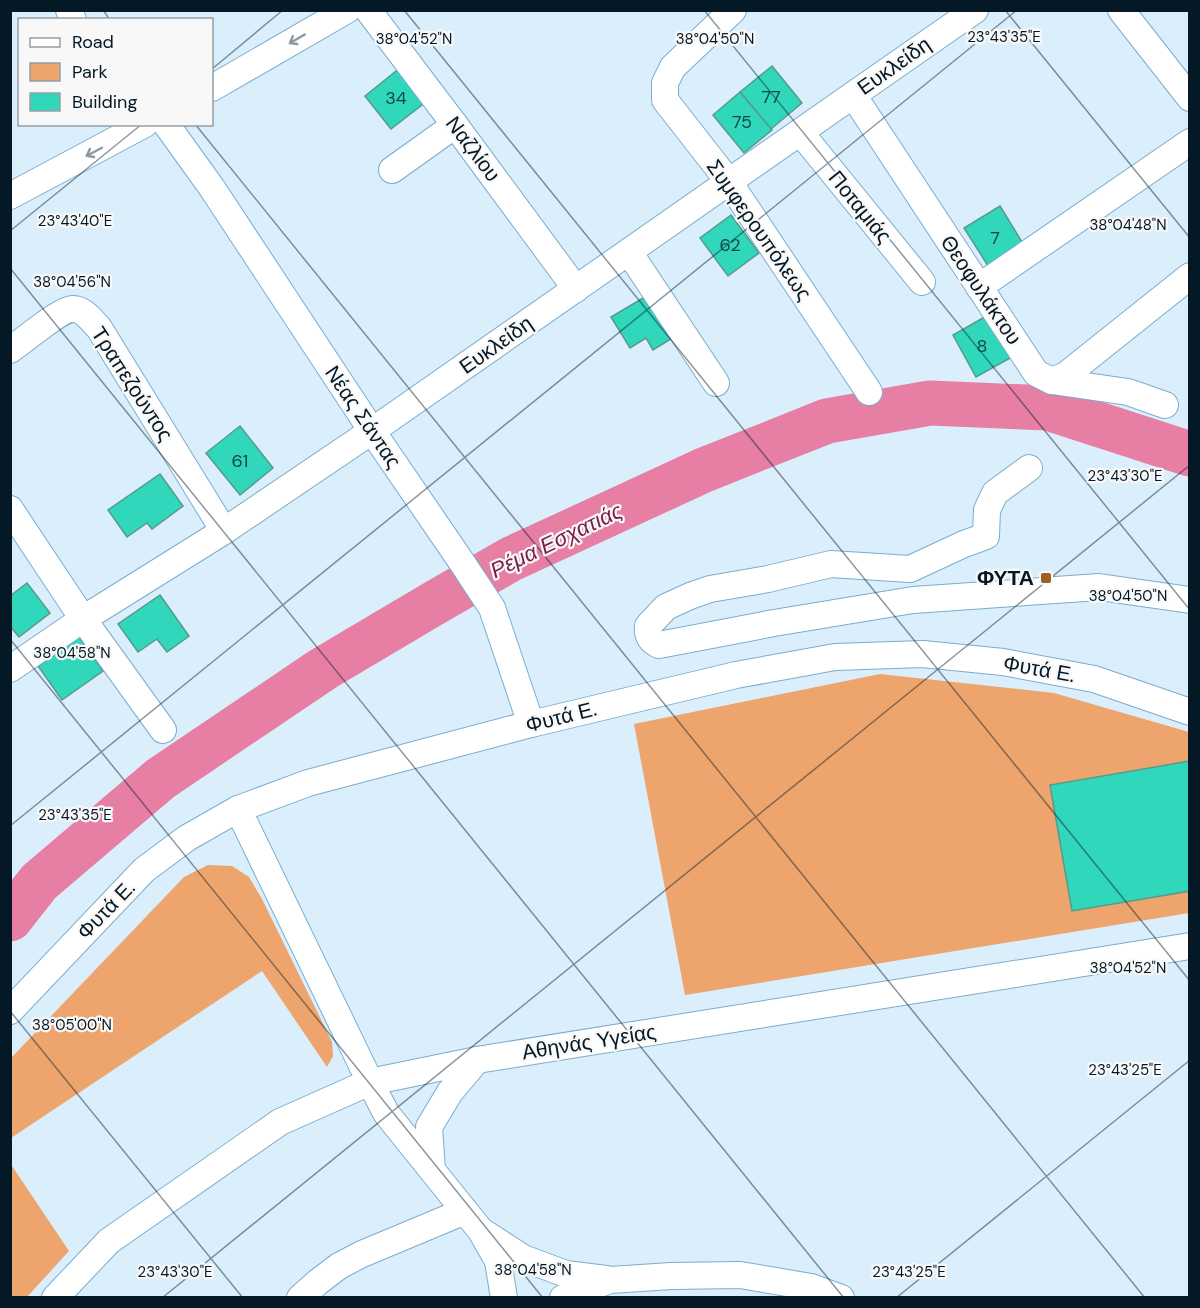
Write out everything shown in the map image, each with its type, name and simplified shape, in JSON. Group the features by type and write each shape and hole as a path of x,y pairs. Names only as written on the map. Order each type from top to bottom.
{"street":[{"path":"213,87 347,10"},
{"name":"Ναζλίου","path":"368,10 576,290"},
{"name":"Συμφερουπόλεως","path":"733,10 673,67 665,83 665,100 729,182 869,392"},
{"name":"Ευκλείδη","path":"10,669 83,619 224,531 372,431 975,10"},
{"path":"1121,10 1190,98"},
{"name":"Θεοφυλάκτου","path":"853,95 1036,373 1052,381"},
{"path":"392,170 455,125"},
{"path":"10,195 142,126"},
{"name":"Νέας Σάντας","path":"167,126 218,197 492,609 531,724"},
{"name":"Ποταμιάς","path":"800,132 922,282"},
{"path":"979,287 1190,142"},
{"path":"629,252 716,383"},
{"path":"1052,381 1066,375 1190,276"},
{"name":"Τραπεζούντος","path":"10,350 63,312 73,309 85,313 99,328 224,531"},
{"path":"1052,381 1128,392 1165,405"},
{"path":"1029,468 995,493 987,510 986,536 910,569 831,564 768,579 710,589 666,607 648,626 647,633 651,641 659,645 913,600 1099,588 1190,600"},
{"path":"10,509 83,619 163,730"},
{"name":"Φυτά Ε.","path":"10,1011 144,870 188,838 238,809 308,783 531,724 736,675 835,657 922,654 1003,662 1095,679 1190,712"},
{"path":"238,809 369,1082 386,1113 481,1231 498,1262 504,1298"},
{"name":"Αθηνάς Υγείας","path":"55,1298 109,1241 280,1122 369,1082 477,1060 1190,946"},
{"path":"432,1170 429,1127 450,1092 477,1060"},
{"path":"300,1298 339,1266 354,1258 465,1211"},
{"path":"481,1231 523,1258 566,1274 610,1280 740,1275 811,1287 841,1298"},
{"path":"563,1298 610,1280"}],"green space":[{"path":"880,674 1054,693 1189,732 1189,913 685,995 634,724"},
{"path":"208,865 232,866 249,877 262,899 332,1042 333,1056 327,1067 262,971 11,1138 11,1058 184,877"},
{"path":"10,1163 69,1251 27,1297 11,1297"}],"building":[{"path":"772,66 802,103 771,129 740,92"},
{"path":"401,67 427,101 391,129 365,96"},
{"path":"740,92 772,130 744,153 713,115"},
{"path":"1000,206 1025,247 990,269 964,228"},
{"path":"731,215 759,253 728,276 700,238"},
{"path":"648,295 674,337 653,350 646,338 630,348 611,317"},
{"path":"988,315 1012,357 976,377 953,335"},
{"path":"240,426 273,468 240,495 206,453"},
{"path":"160,474 183,506 152,529 147,523 127,537 108,510"},
{"path":"27,583 50,613 19,637 10,626 10,596"},
{"path":"160,595 189,636 167,652 157,639 138,652 118,624"},
{"path":"79,637 103,671 62,700 38,666"},
{"path":"1190,761 1190,891 1072,911 1050,785"}],"waterway":[{"name":"Ρέμα Εσχατιάς","path":"10,919 39,882 160,779 323,669 511,559 704,470 827,421 930,403 1048,408 1190,454"}],"place":[{"name":"ΦΥΤΑ","path":"1046,578"}]}
